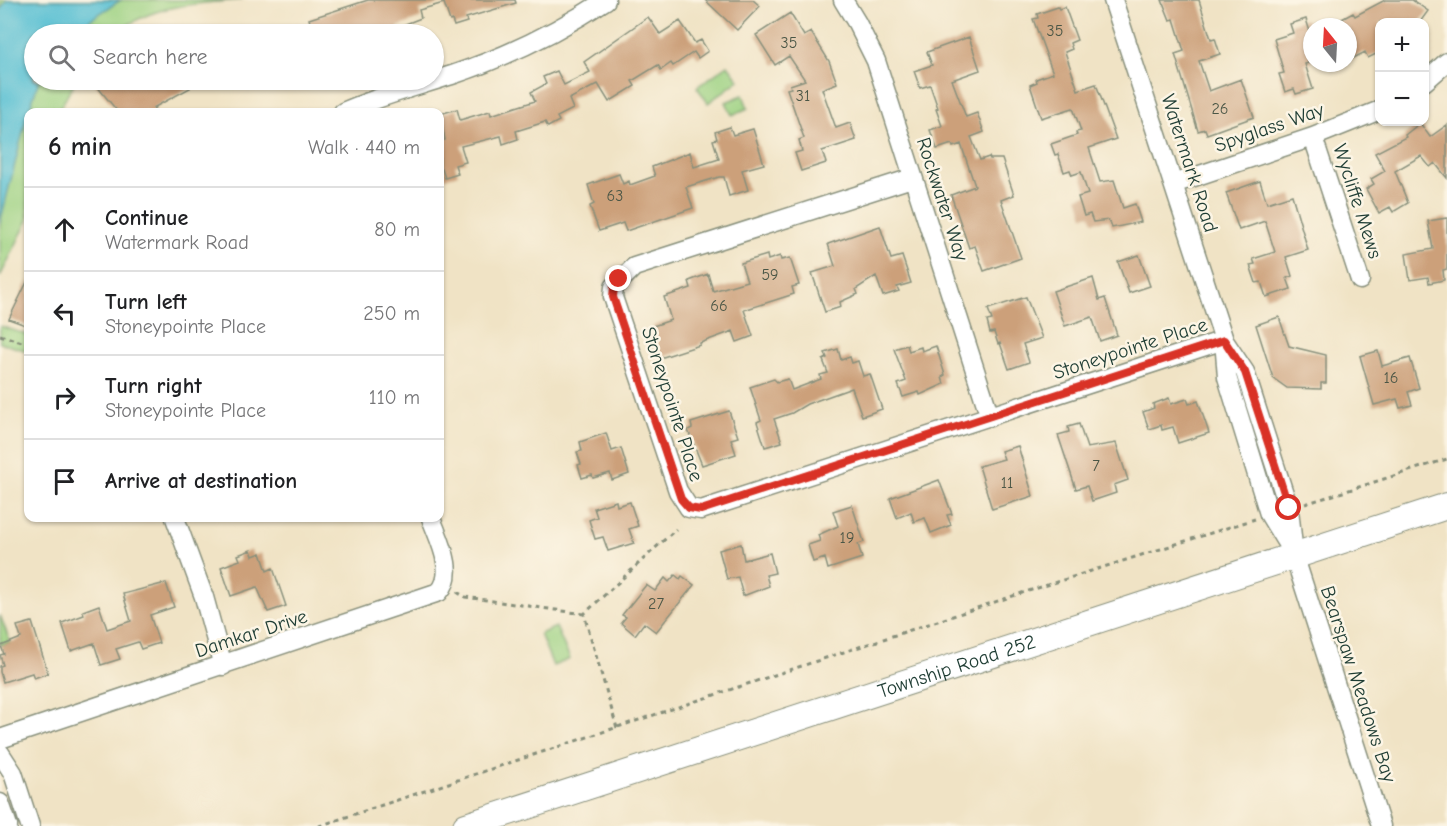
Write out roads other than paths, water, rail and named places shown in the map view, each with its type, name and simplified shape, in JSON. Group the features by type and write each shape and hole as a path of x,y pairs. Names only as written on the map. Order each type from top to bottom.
{"street":[{"path":"444,78 516,50 606,0"},
{"name":"Rockwater Way","path":"843,0 858,23 876,61 990,417"},
{"name":"Watermark Road","path":"1113,0 1224,340 1227,377 1269,514 1294,555"},
{"path":"1429,78 1447,62"},
{"path":"352,108 404,90"},
{"name":"Spyglass Way","path":"1173,184 1313,137 1375,112"},
{"name":"Wycliffe Mews","path":"1313,137 1360,280"},
{"name":"Stoneypointe Place","path":"912,178 634,267 619,279 614,287 613,297 681,499 689,508 701,510 1224,340"},
{"name":"Watermark Road","path":"1224,340 1245,372 1289,508 1294,555"},
{"name":"Township Road 252","path":"466,826 1447,506"},
{"path":"176,522 204,597 224,666"},
{"name":"Damkar Drive","path":"0,739 428,597 445,585 447,564 432,522"},
{"name":"Bearspaw Meadows Bay","path":"1294,555 1381,826"},
{"path":"0,753 13,773 30,826"},
{"path":"0,803 8,826"}],"water":[{"path":"7,0 121,0 86,24 24,24 24,90 36,90 30,108 24,108 24,128 0,223 0,10"}]}
